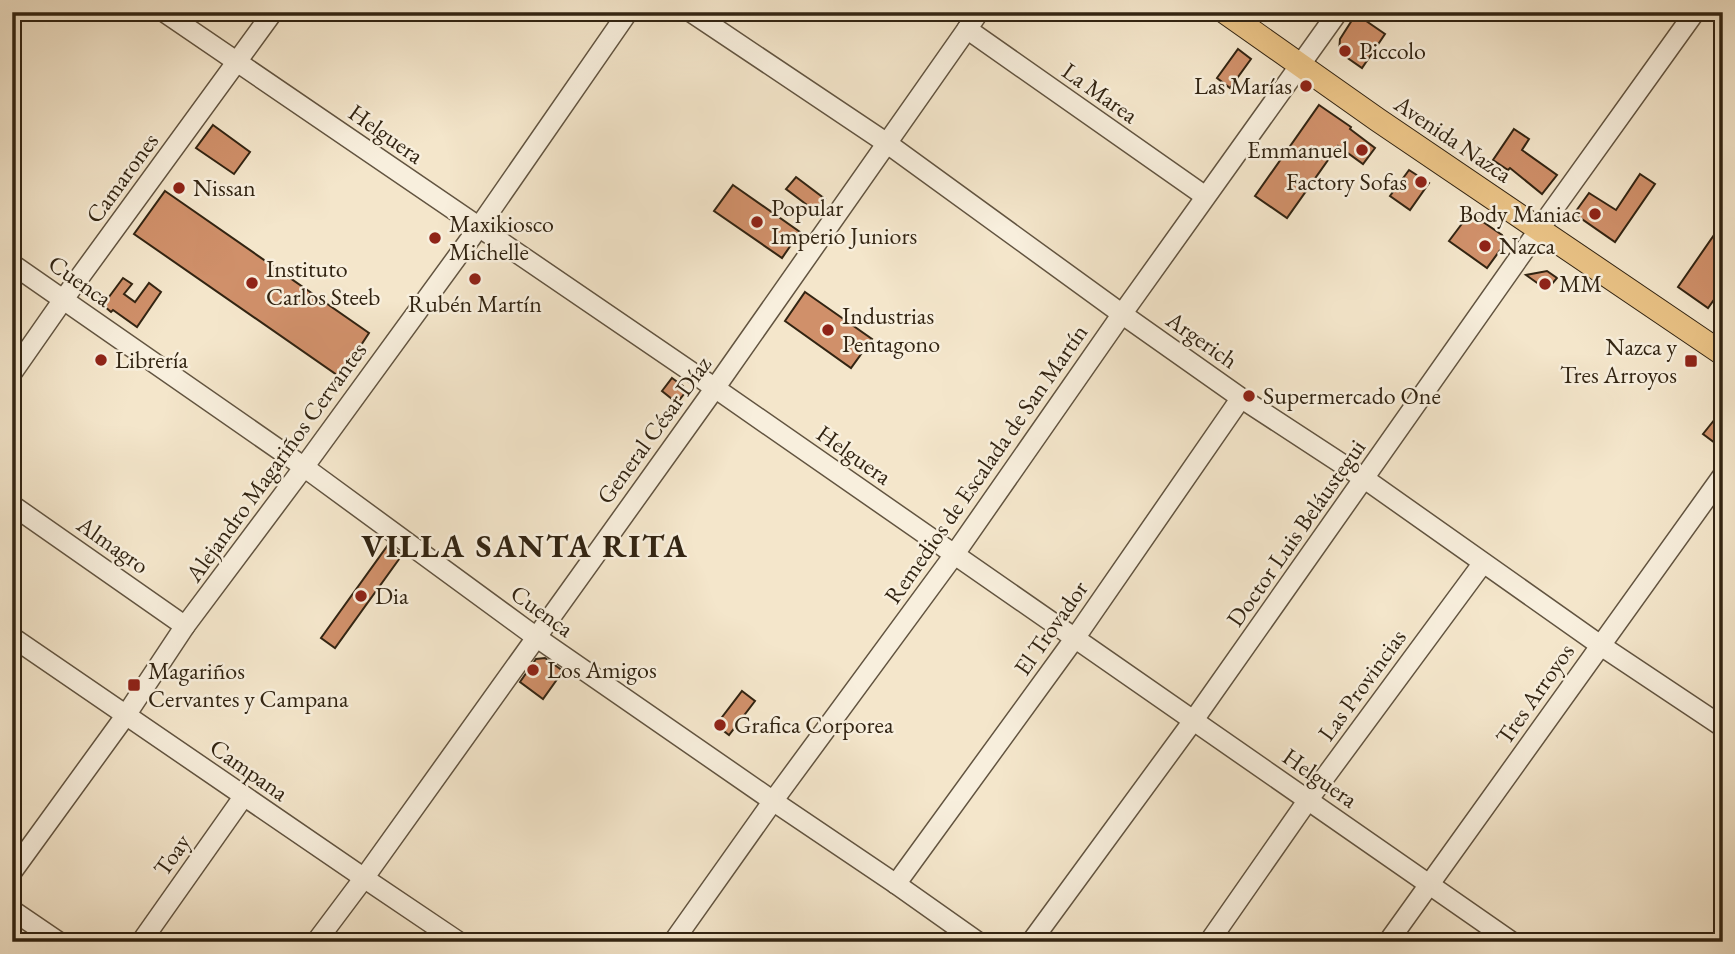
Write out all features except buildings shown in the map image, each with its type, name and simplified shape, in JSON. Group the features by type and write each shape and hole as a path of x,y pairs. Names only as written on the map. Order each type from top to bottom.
{"main road":[{"name":"Avenida Nazca","path":"1225,12 1378,120 1723,354"}],"street":[{"name":"Helguera","path":"164,12 715,388 1513,942"},
{"name":"Camarones","path":"12,373 273,12"},
{"name":"Alejandro Magariños Cervantes","path":"12,872 126,715 185,626 479,227 628,12"},
{"name":"Argerich","path":"691,12 888,144 1241,398 1365,479 1600,645 1723,727"},
{"name":"General César Díaz","path":"316,942 715,388 979,12"},
{"name":"Remedios de Escalada de San Martín","path":"673,942 772,801 954,555 1205,196 1338,12"},
{"name":"Doctor Luis Beláustegui","path":"1031,942 1194,720 1695,12"},
{"name":"La Marea","path":"967,29 1205,196"},
{"name":"Cuenca","path":"12,264 304,467 536,637 978,942"},
{"name":"El Trovador","path":"897,884 1074,638 1241,398"},
{"name":"Tres Arroyos","path":"1388,942 1723,475"},
{"name":"Almagro","path":"12,505 185,626"},
{"name":"Las Provincias","path":"1209,942 1308,800 1483,563"},
{"name":"Campana","path":"12,637 459,942"},
{"name":"Toay","path":"141,942 244,796"},
{"path":"12,910 59,942"}],"place":[{"name":"Piccolo","path":"1345,51"},
{"name":"Las Marías","path":"1306,86"},
{"name":"Emmanuel","path":"1362,150"},
{"name":"Factory Sofas","path":"1421,182"},
{"name":"Nissan","path":"179,188"},
{"name":"Body Maniac","path":"1595,214"},
{"name":"Popular Imperio Juniors","path":"757,222"},
{"name":"Maxikiosco Michelle","path":"435,238"},
{"name":"Nazca","path":"1485,246"},
{"name":"Rubén Martín","path":"475,279"},
{"name":"Instituto Carlos Steeb","path":"252,283"},
{"name":"MM","path":"1545,284"},
{"name":"Industrias Pentagono","path":"828,330"},
{"name":"Librería","path":"101,360"},
{"name":"Nazca y Tres Arroyos","path":"1691,361"},
{"name":"Supermercado One","path":"1249,396"},
{"name":"Dia","path":"361,596"},
{"name":"Los Amigos","path":"533,670"},
{"name":"Magariños Cervantes y Campana","path":"134,685"},
{"name":"Grafica Corporea","path":"720,725"}],"district":[{"name":"VILLA SANTA RITA","path":"525,546"}]}
